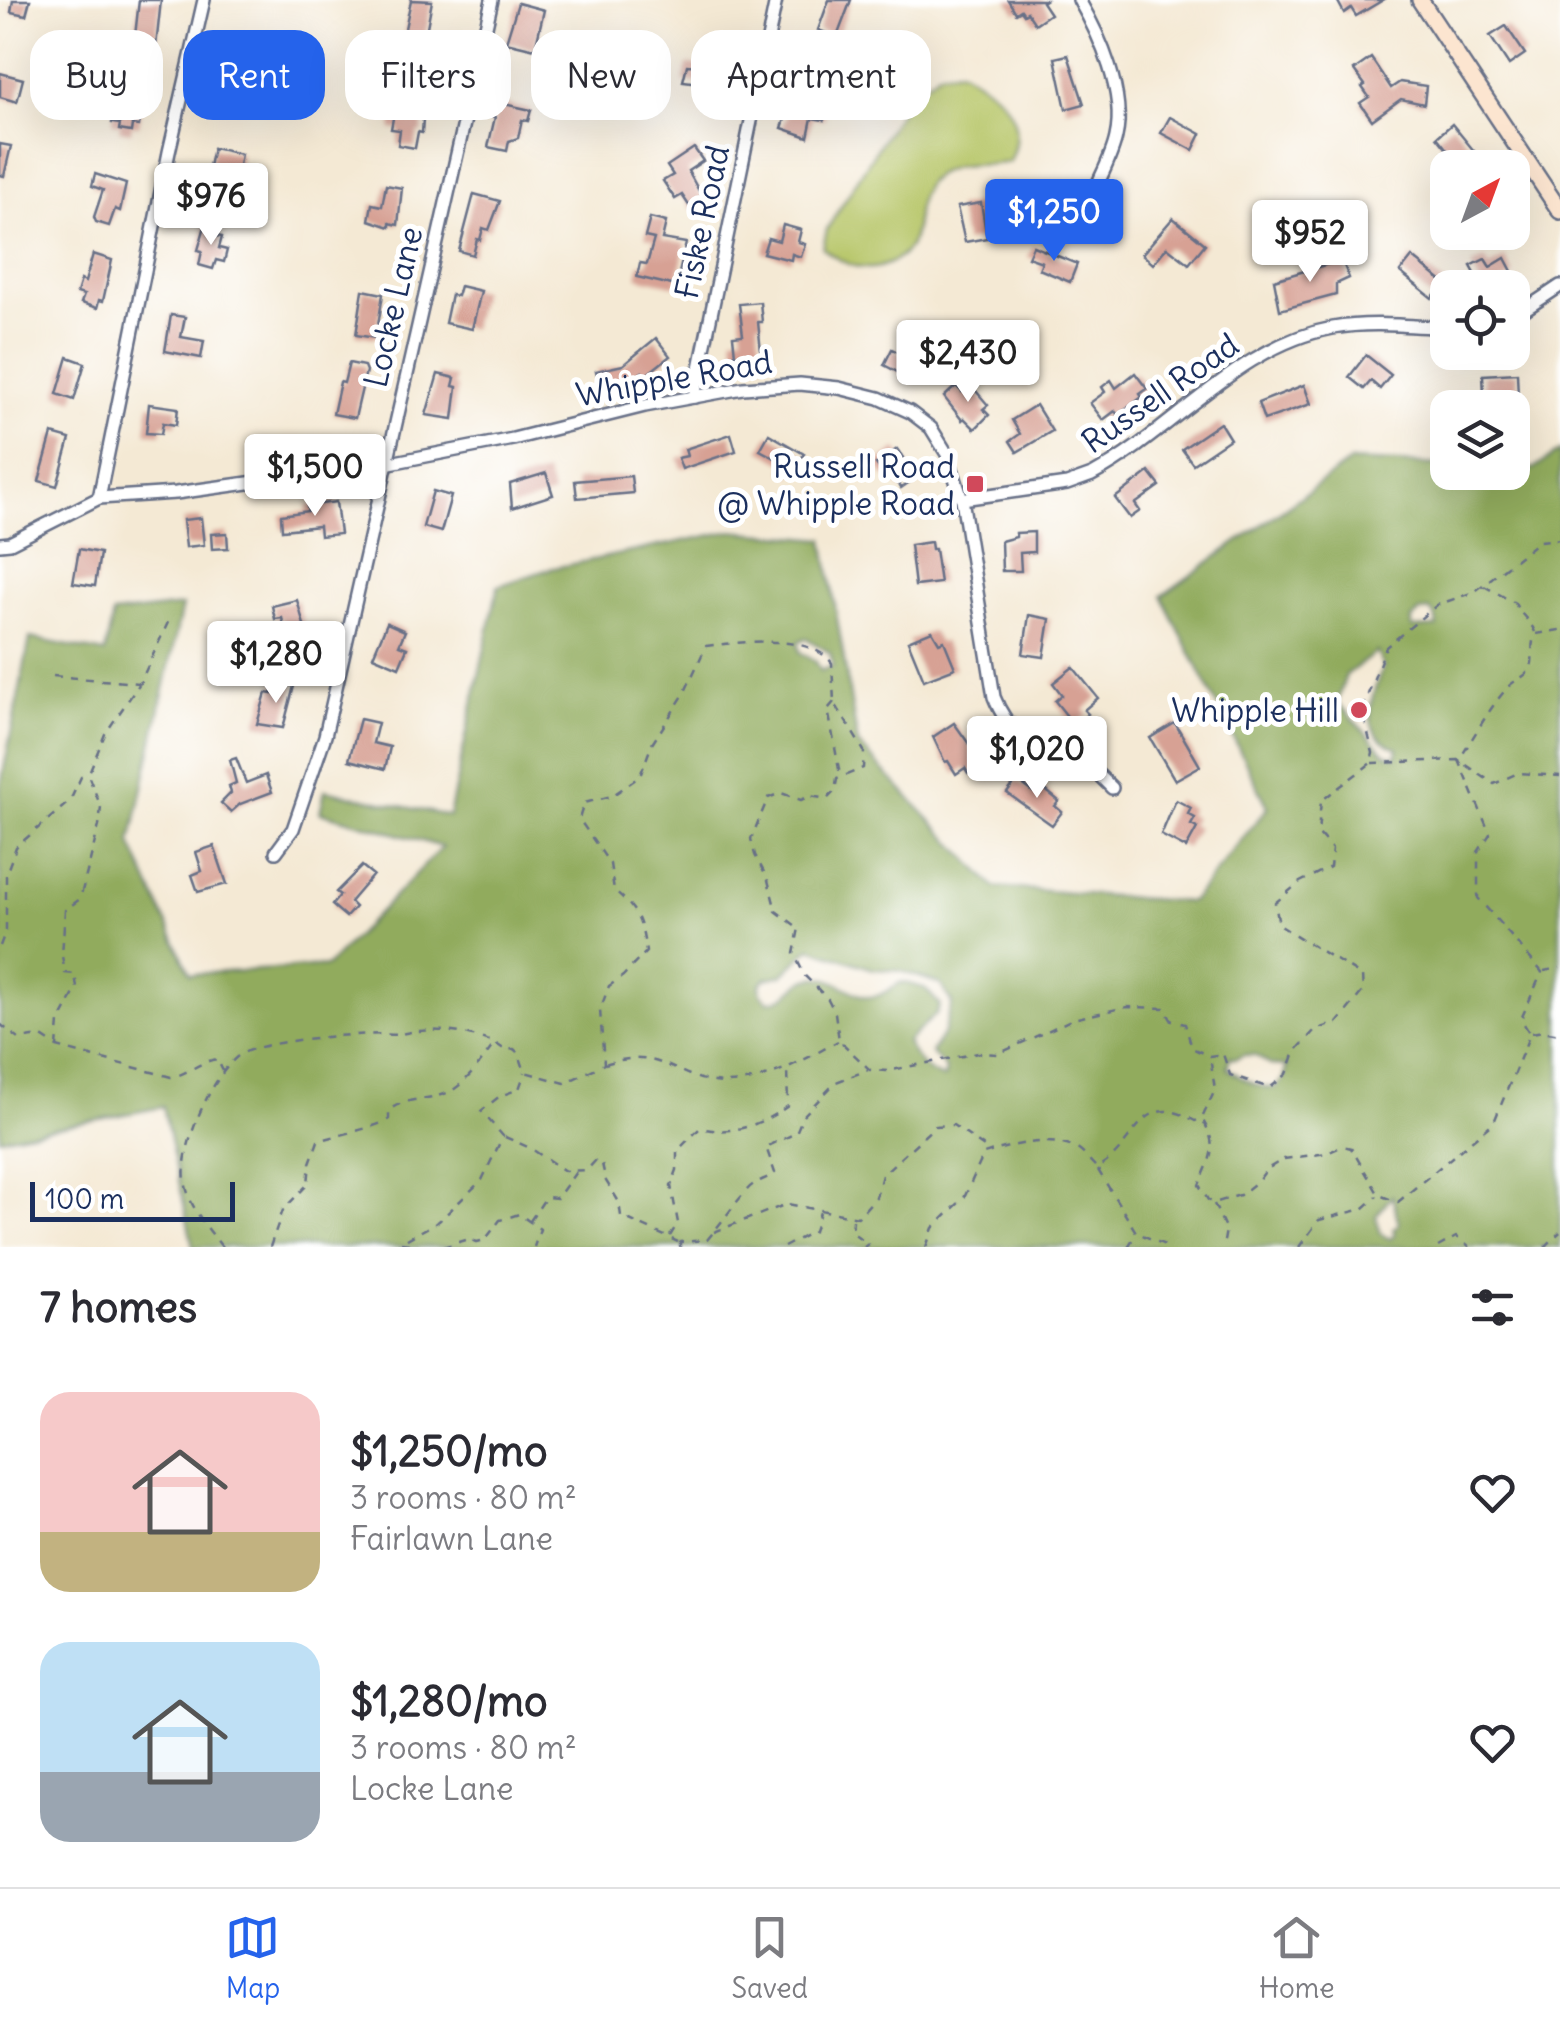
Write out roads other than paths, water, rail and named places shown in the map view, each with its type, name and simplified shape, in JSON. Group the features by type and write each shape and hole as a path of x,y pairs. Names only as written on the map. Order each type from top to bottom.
{"street":[{"path":"99,498 204,0"},
{"name":"Locke Lane","path":"276,852 293,829 325,736 492,0"},
{"name":"Fiske Road","path":"694,397 776,0"},
{"path":"1079,0 1101,40 1118,113 1116,139 1092,197"},
{"path":"1420,0 1560,211"},
{"path":"1530,306 1560,286"},
{"name":"Russell Road","path":"962,499 1067,484 1092,475 1256,359 1294,338 1348,326 1430,328"},
{"name":"Whipple Road","path":"0,544 10,543 99,498 176,493 385,464 743,388 800,384 839,388 890,402 918,418 935,434 956,476 962,499 984,646 999,708 1022,737 1082,762 1112,788"}],"place":[{"name":"Russell Road @ Whipple Road","path":"975,484"},
{"name":"Whipple Hill","path":"1359,710"}]}
